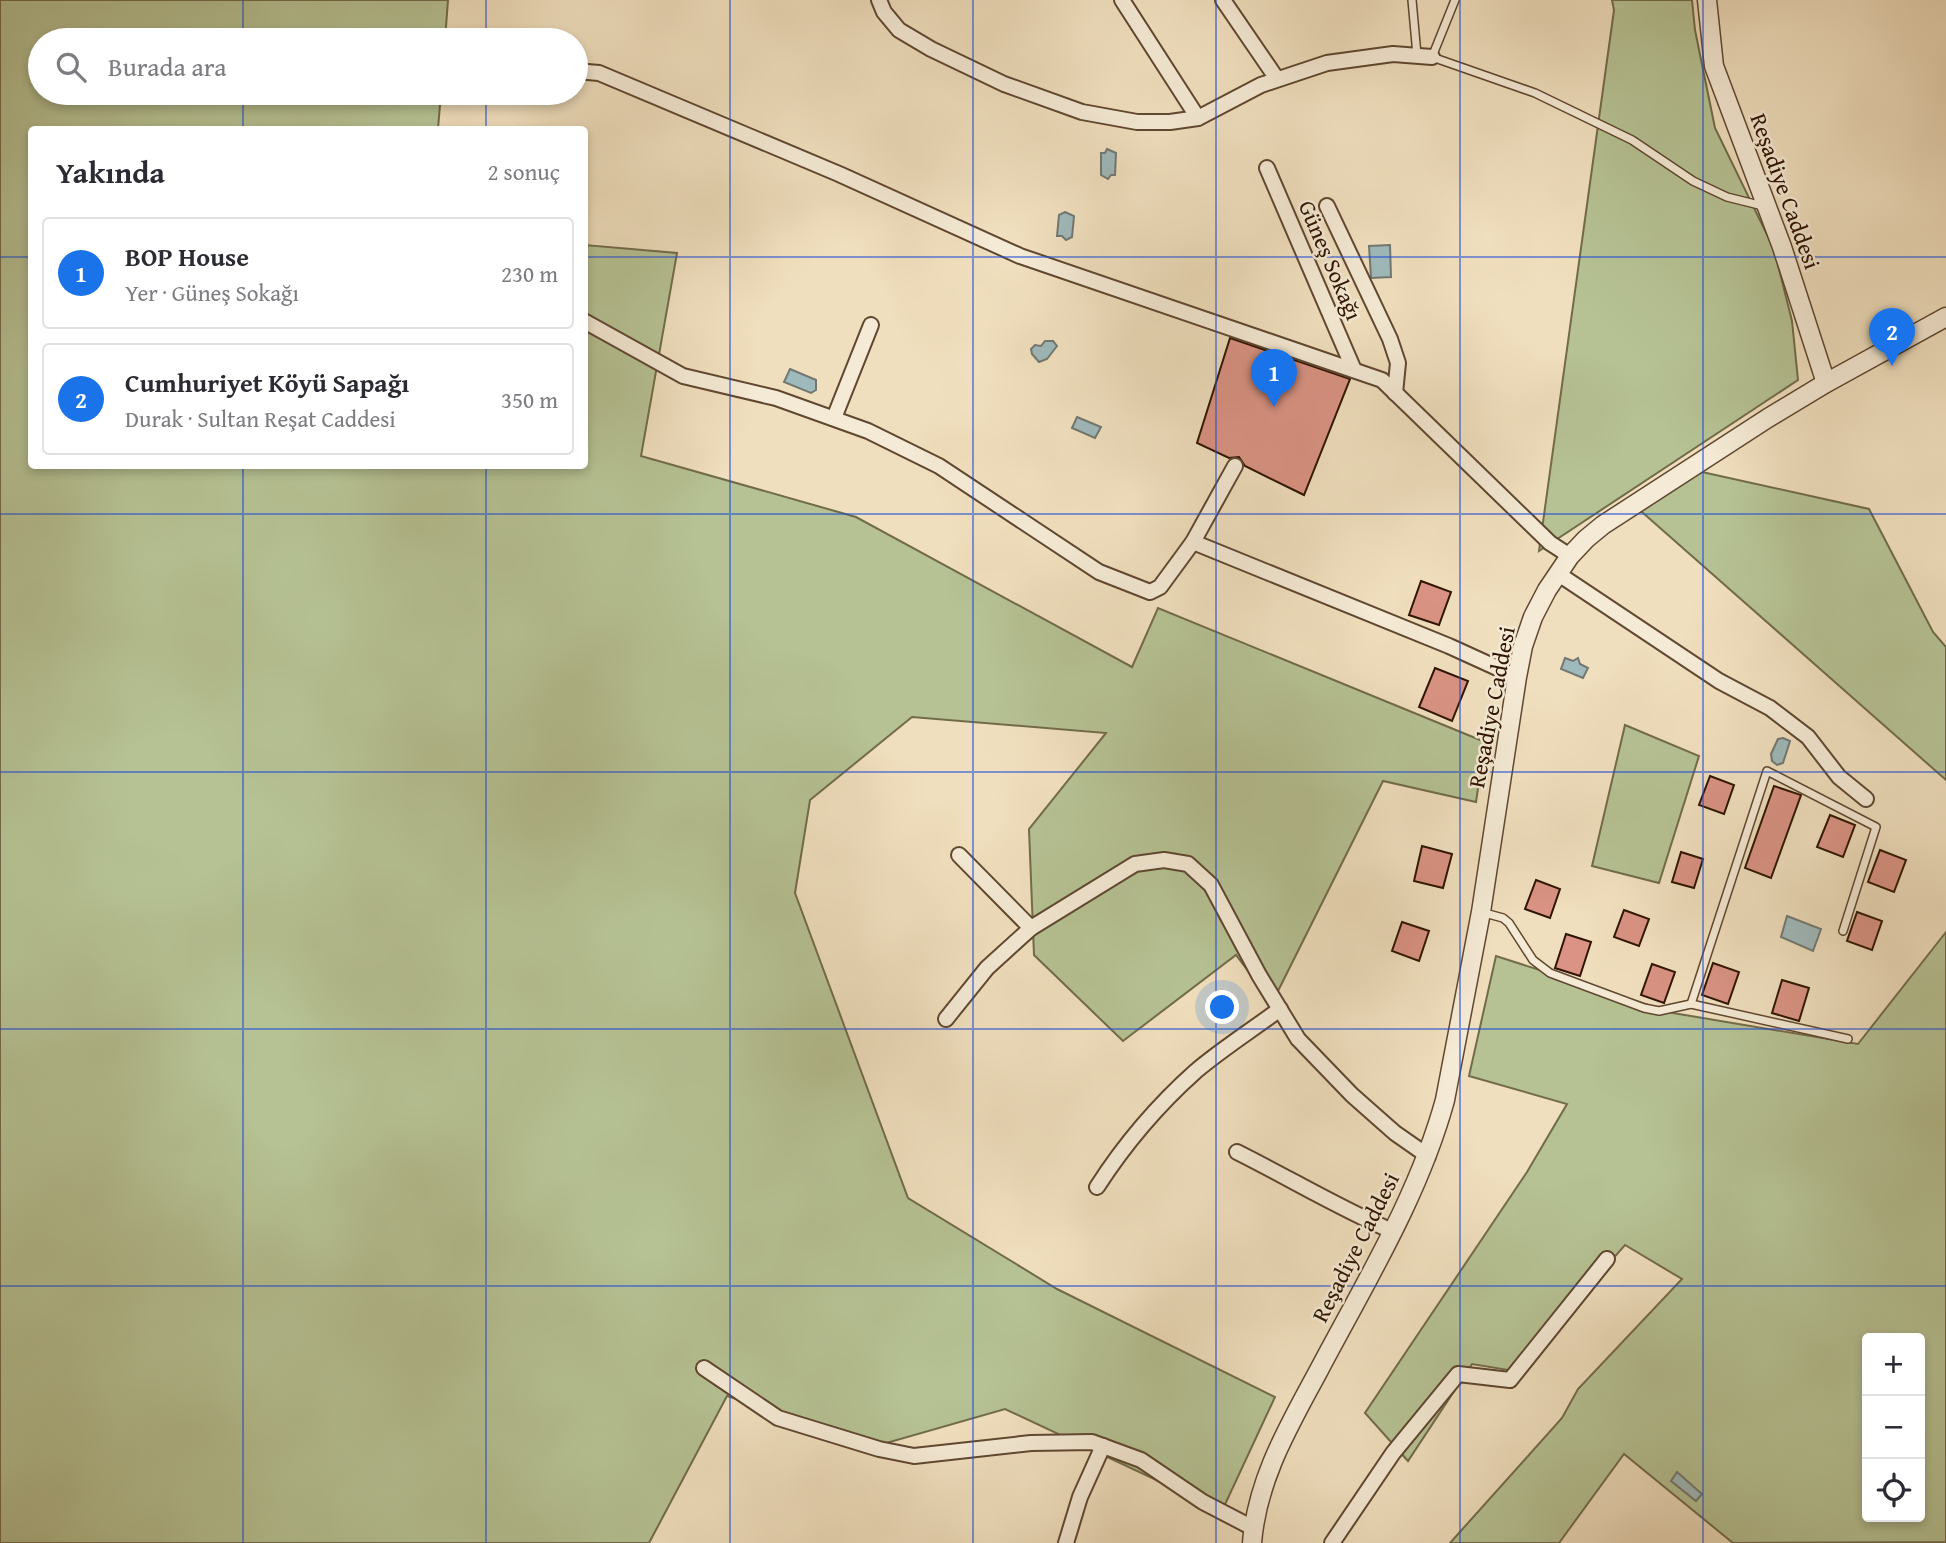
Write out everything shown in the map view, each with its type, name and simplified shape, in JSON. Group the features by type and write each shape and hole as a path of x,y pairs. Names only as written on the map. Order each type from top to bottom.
{"street":[{"path":"879,0 884,12 899,30 931,49 1004,84 1082,112 1126,120 1170,122 1198,118 1261,85 1327,63 1393,54 1432,57"},
{"path":"1122,0 1198,118"},
{"path":"1223,0 1278,79"},
{"name":"Reşadiye Caddesi","path":"1253,1536 1258,1503 1274,1454 1392,1231 1428,1156 1445,1100 1480,912 1517,677 1523,646 1533,617 1570,555 1603,525 1826,383 1767,208 1714,66 1707,0"},
{"path":"588,72 599,73 839,174 1020,256 1382,380 1550,543 1570,555"},
{"name":"Güneş Sokağı","path":"1267,168 1354,370"},
{"name":"Güneş Sokağı","path":"1327,206 1390,339 1398,363 1395,393"},
{"path":"1826,383 1946,317"},
{"path":"588,323 683,376 776,398 868,431 939,466 1099,572 1150,592 1160,587 1193,542 1235,466"},
{"path":"834,418 871,325"},
{"path":"1193,542 1449,646 1517,677"},
{"path":"1558,573 1719,681 1770,708 1808,737 1839,777 1866,800"},
{"path":"960,855 1031,928"},
{"path":"946,1019 987,968 1031,928 1136,864 1164,860 1188,864 1211,886 1298,1039 1352,1095 1395,1133 1428,1156"},
{"path":"1097,1187 1122,1150 1196,1071 1280,1009"},
{"path":"1237,1152 1392,1231"},
{"path":"1332,1543 1393,1453 1458,1374 1510,1380 1607,1259"},
{"path":"704,1368 778,1418 878,1449 914,1457 1031,1443 1092,1442 1141,1460 1253,1536"},
{"path":"1066,1543 1080,1497 1103,1446"}],"lane":[{"path":"1412,0 1417,56"},
{"path":"1455,0 1432,57 1535,93 1632,140 1693,181 1727,197 1767,208"},
{"path":"1691,1004 1767,771 1875,827 1843,931"},
{"path":"1480,912 1503,918 1509,923 1533,960 1550,973 1644,1008 1659,1011 1691,1004 1848,1039"}],"green space":[{"path":"0,0 448,0 446,28 28,28 28,105 440,105 438,126 28,126 28,469 588,469 588,245 677,253 641,456 856,517 1132,667 1158,608 1485,742 1476,802 1383,781 1272,1003 1236,955 1123,1041 1034,955 1029,829 1106,733 912,717 810,800 795,893 908,1198 1057,1289 1275,1397 1222,1511 1005,1409 883,1444 727,1396 649,1543 0,1543"},
{"path":"1612,0 1692,0 1695,30 1715,128 1774,249 1792,321 1798,380 1539,551 1614,10"},
{"path":"1702,472 1869,509 1933,632 1946,647 1946,780 1634,505"},
{"path":"1625,725 1699,756 1659,883 1592,866"},
{"path":"1946,932 1946,1542 1733,1543 1624,1454 1559,1543 1450,1543 1562,1418 1578,1389 1682,1279 1625,1245 1514,1371 1472,1364 1408,1461 1365,1413 1527,1172 1567,1104 1469,1076 1496,956 1673,1013 1858,1044"}],"water":[{"path":"1107,149 1116,153 1115,175 1108,179 1101,175 1101,153 1105,153"},
{"path":"1065,212 1074,216 1072,237 1066,240 1057,236 1059,215"},
{"path":"1390,245 1391,277 1371,278 1369,246"},
{"path":"1045,341 1053,341 1057,346 1047,359 1039,362 1031,349 1035,345 1041,346"},
{"path":"790,369 816,380 816,390 811,393 784,382"},
{"path":"1077,417 1101,427 1095,438 1072,428"},
{"path":"1565,658 1573,661 1578,658 1580,664 1588,668 1583,678 1561,669"},
{"path":"1778,739 1790,741 1783,763 1777,765 1772,761 1771,754"},
{"path":"1787,916 1821,929 1813,951 1781,937"},
{"path":"1677,1472 1702,1494 1696,1501 1671,1481"}],"building":[{"path":"1230,338 1350,379 1304,495 1245,466 1239,457 1229,458 1197,443"},
{"path":"1421,581 1451,592 1439,625 1409,615"},
{"path":"1435,668 1468,681 1452,721 1419,707"},
{"path":"1710,776 1734,785 1724,814 1699,805"},
{"path":"1774,786 1801,795 1771,878 1745,868"},
{"path":"1830,815 1855,825 1843,857 1817,847"},
{"path":"1422,846 1452,854 1443,888 1414,881"},
{"path":"1880,850 1906,860 1894,892 1868,882"},
{"path":"1681,852 1703,859 1694,888 1672,882"},
{"path":"1536,880 1560,889 1550,918 1525,909"},
{"path":"1624,910 1649,919 1639,946 1614,937"},
{"path":"1857,912 1882,921 1872,950 1847,941"},
{"path":"1402,922 1429,931 1419,961 1392,951"},
{"path":"1566,934 1591,942 1580,976 1555,968"},
{"path":"1713,963 1739,972 1728,1004 1702,995"},
{"path":"1652,964 1675,972 1664,1003 1641,995"},
{"path":"1782,980 1809,988 1799,1021 1772,1013"}],"place":[{"name":"Cumhuriyet Köyü Sapağı","path":"1892,366"},
{"name":"BOP House","path":"1274,407"}]}
